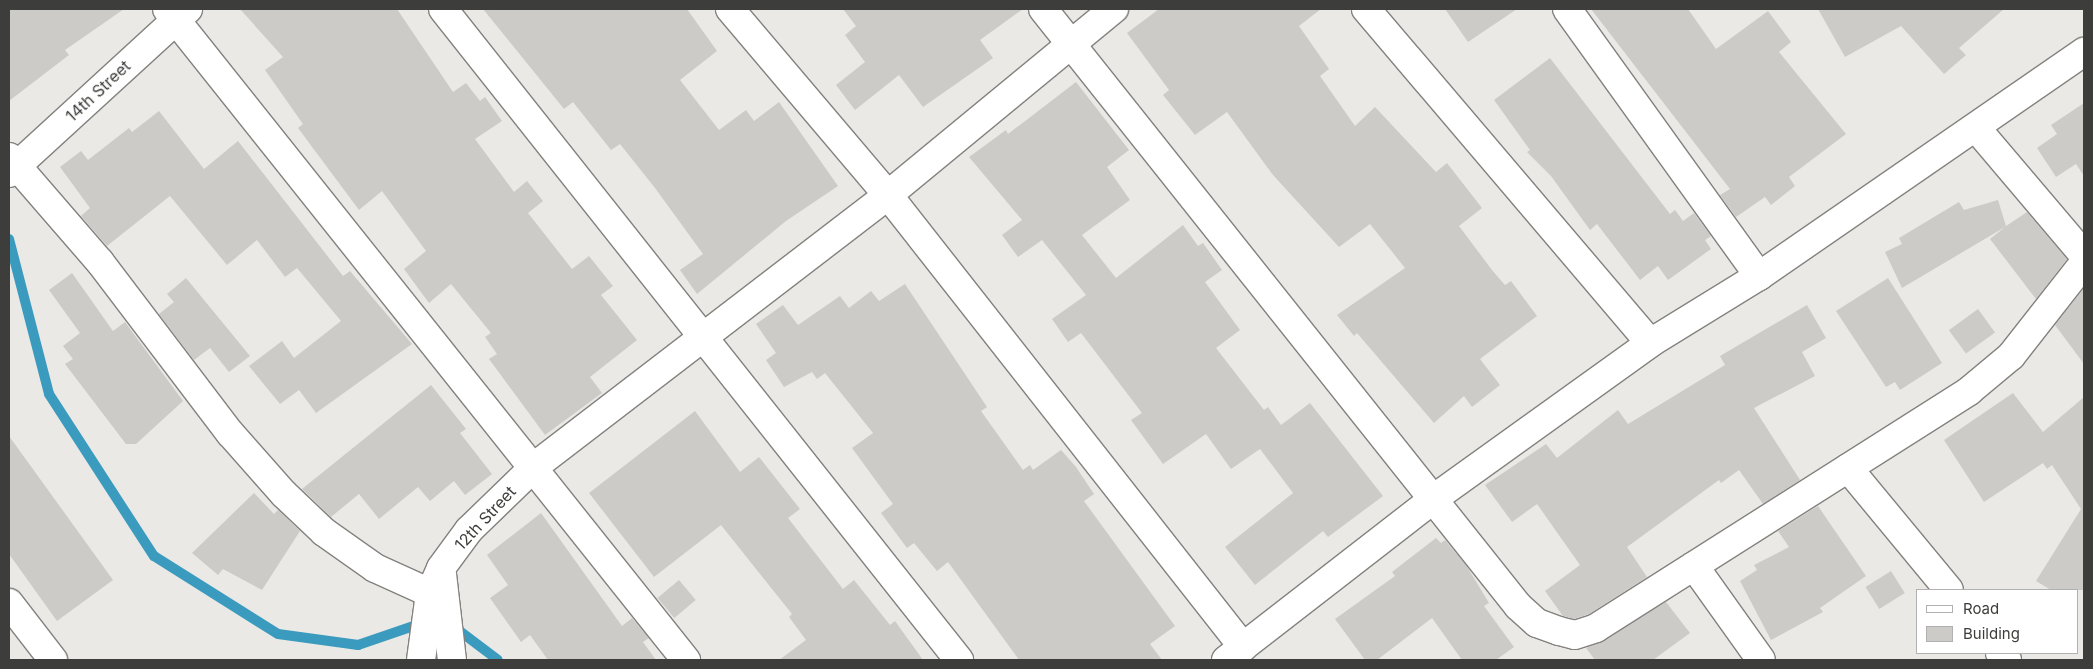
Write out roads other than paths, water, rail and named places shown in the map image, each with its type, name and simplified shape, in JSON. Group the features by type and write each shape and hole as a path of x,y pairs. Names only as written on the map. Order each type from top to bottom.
{"street":[{"path":"443,9 959,660"},
{"path":"730,9 888,195 1234,653 1436,497 1650,344 1760,276 1977,129 2084,52"},
{"path":"1043,9 1436,497 1518,606 1537,623 1559,632 1575,635 1596,628 1992,374 2084,263"},
{"name":"12th Street","path":"421,660 430,593 441,568 469,530 535,466 702,335 888,195 1070,42 1114,9"},
{"path":"1366,9 1650,344"},
{"path":"1567,9 1760,276"},
{"path":"176,12 686,660"},
{"name":"14th Street","path":"11,166 176,12"},
{"path":"1977,129 2084,255"},
{"path":"11,166 100,262 230,433 284,494 324,532 374,568 430,593"},
{"path":"1848,468 1948,589"},
{"path":"1694,566 1761,660"},
{"path":"441,568 452,660"},
{"path":"9,603 53,660"}],"waterway":[{"path":"9,239 49,394 154,556 278,634 358,645 425,622"},
{"path":"453,626 498,660"}]}
